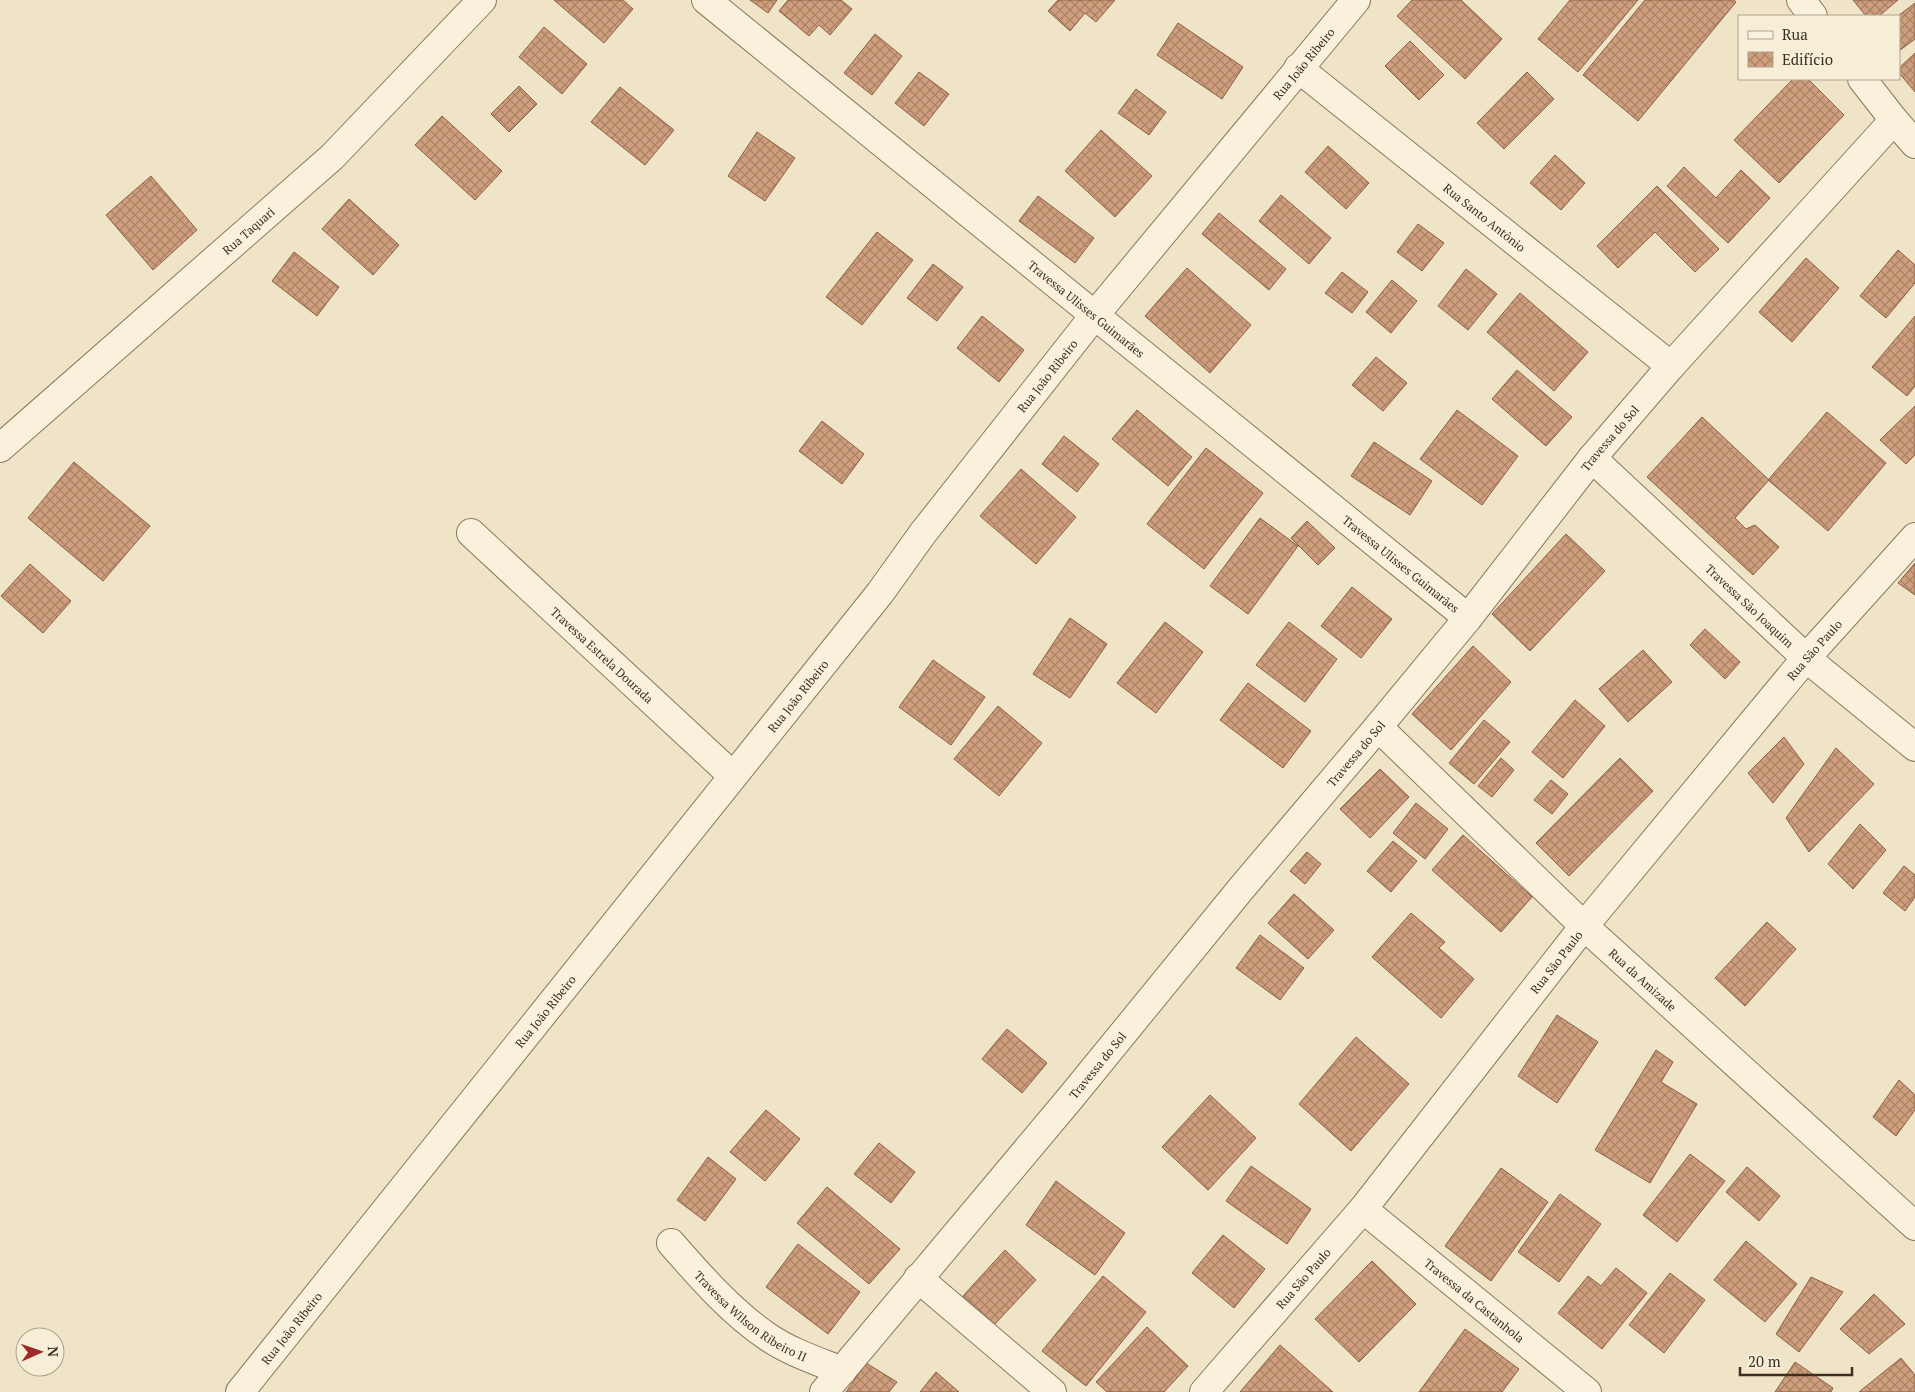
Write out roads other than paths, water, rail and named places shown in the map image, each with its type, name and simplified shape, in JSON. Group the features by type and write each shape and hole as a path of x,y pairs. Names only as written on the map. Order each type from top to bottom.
{"street":[{"name":"Rua Taquari","path":"0,448 332,157 482,0"},
{"name":"Travessa Ulisses Guimarães","path":"706,0 1468,618"},
{"name":"Rua João Ribeiro","path":"240,1392 880,593 923,533 1094,316 1356,0"},
{"path":"1801,0 1812,15"},
{"name":"Rua Santo Antônio","path":"1298,68 1671,366"},
{"path":"1863,80 1915,144"},
{"name":"Travessa do Sol","path":"824,1392 1468,618 1592,458 1671,366 1894,120"},
{"name":"Travessa São Joaquim","path":"1592,458 1806,658 1915,747"},
{"name":"Travessa Estrela Dourada","path":"471,533 733,776"},
{"name":"Rua São Paulo","path":"1204,1392 1363,1209 1584,926 1806,658 1915,537"},
{"name":"Rua da Amizade","path":"1378,727 1584,926 1915,1226"},
{"name":"Travessa da Castanhola","path":"1363,1209 1587,1392"},
{"name":"Travessa Wilson Ribeiro II","path":"670,1243 731,1307 768,1337 790,1350 842,1371"},
{"path":"918,1278 1052,1392"}]}
